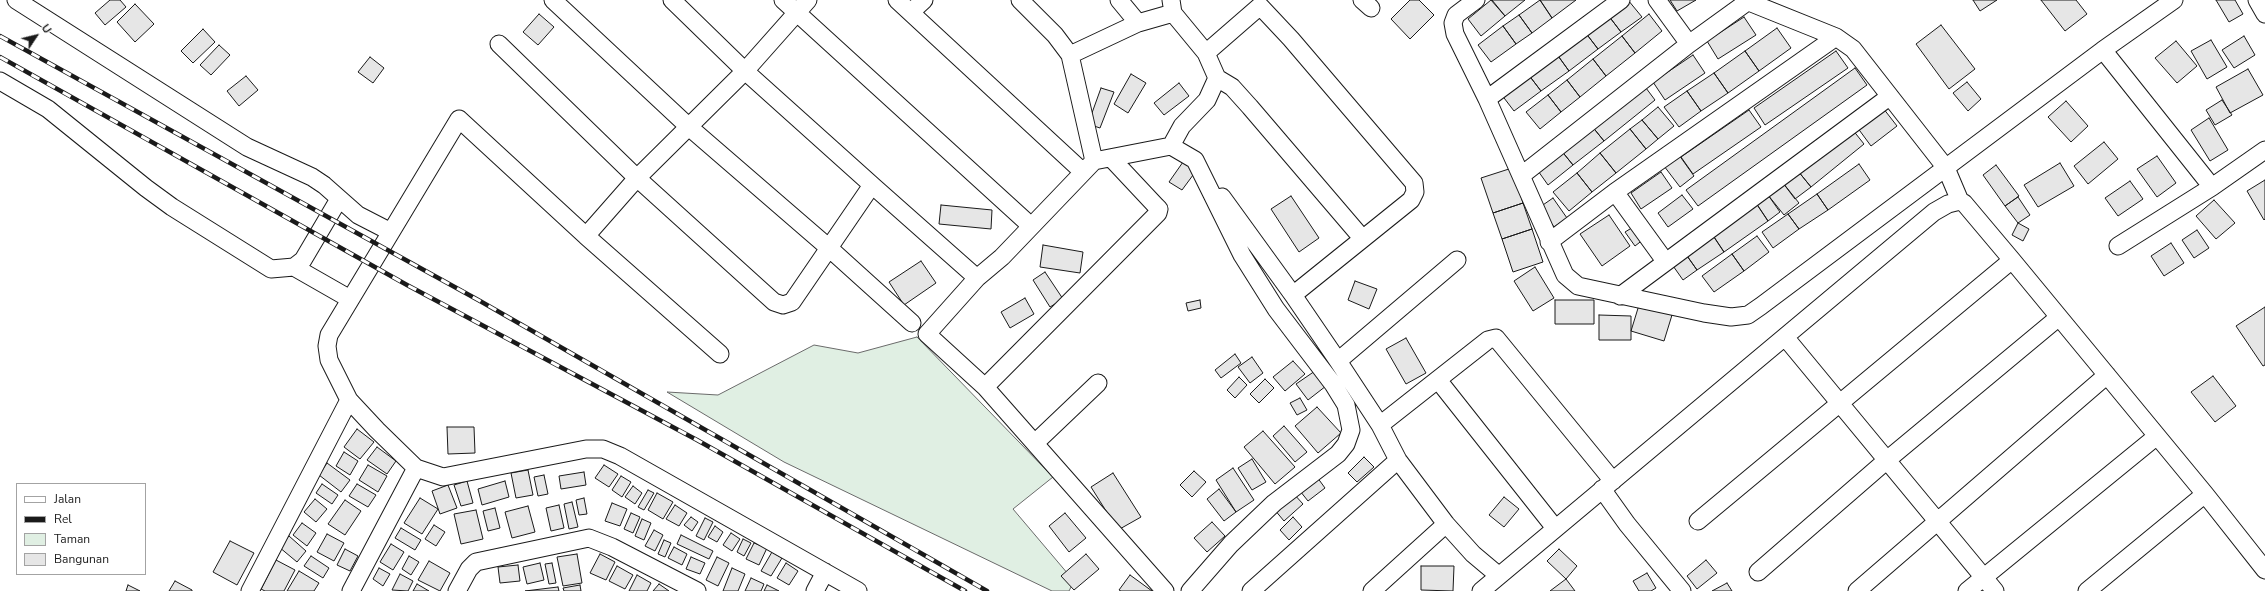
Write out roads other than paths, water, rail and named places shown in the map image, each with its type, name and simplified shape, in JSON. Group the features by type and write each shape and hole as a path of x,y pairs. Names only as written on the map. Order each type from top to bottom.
{"street":[{"path":"16,0 247,147 312,177 358,215 386,229"},
{"path":"553,0 689,127 829,248 912,323"},
{"path":"672,0 746,71 976,278"},
{"path":"783,0 796,14 1031,226"},
{"path":"586,236 637,178 746,71 808,0"},
{"path":"897,0 1088,167"},
{"path":"911,12 924,0"},
{"path":"1020,0 1055,35 1070,55 1088,167"},
{"path":"1119,0 1138,23"},
{"path":"1476,0 1456,15 1453,23 1455,34 1522,175 1549,242 1565,275 1578,286 1704,314 1731,317 1748,314 2103,50 2174,0"},
{"path":"1487,99 1621,0"},
{"path":"1657,0 1689,44"},
{"path":"2257,0 2265,14"},
{"path":"1522,175 1745,1 1836,37 1852,48 1946,168 1960,201 1964,203 2012,260 2205,494 2265,570"},
{"path":"1206,53 1264,3 1290,39 1414,183 1415,192 1410,200 1293,295"},
{"path":"1070,55 1172,6 1206,53 1217,78 1232,87 1362,238"},
{"path":"1549,242 1615,192 1836,37"},
{"path":"499,44 637,178 774,302 783,305 792,302 872,185"},
{"path":"2103,50 2212,186"},
{"path":"1171,146 1182,126 1207,100 1217,78"},
{"path":"0,81 40,103 146,188 263,266 279,270 294,267 303,260 339,199"},
{"path":"1620,296 1665,261 1889,97"},
{"path":"720,354 586,236 459,118 343,295 329,335 327,346 329,360 349,400 416,468 443,477 586,449 603,449 627,460 858,591"},
{"path":"1165,591 985,386 927,334 976,278 1002,256 1088,167 1111,158 1171,146 1195,160 1293,295 1338,361 1380,425 1398,460 1446,524 1473,554 1498,575"},
{"path":"2118,246 2265,150"},
{"path":"985,386 1158,213 1159,209 1111,158"},
{"path":"1190,591 1232,544 1274,503 1338,454 1346,444 1351,430 1346,405 1333,384 1276,309 1242,255 1195,160"},
{"path":"1615,192 1665,261"},
{"path":"1481,591 1498,575 1508,569 1555,528 1934,212 1948,204 1960,201"},
{"path":"1338,361 1457,260"},
{"path":"1698,521 1839,402 2012,260"},
{"path":"294,267 343,295"},
{"path":"1758,572 1886,460 2059,317"},
{"path":"1785,337 1994,591"},
{"path":"1380,425 1488,340 1496,338 1607,485 1627,524 1682,591"},
{"path":"1857,591 1936,520 2107,375"},
{"path":"1438,380 1555,528"},
{"path":"1035,443 1098,383"},
{"path":"250,591 349,400"},
{"path":"1967,591 2157,436"},
{"path":"1251,591 1398,460"},
{"path":"351,591 416,468"},
{"path":"2087,591 2205,494"},
{"path":"1372,591 1446,524"},
{"path":"457,591 469,569 476,562 589,538 612,547 697,591"},
{"path":"815,591 825,572"}],"railway":[{"path":"0,36 480,301 987,591"},
{"path":"0,57 407,285 697,440 965,591"}]}
